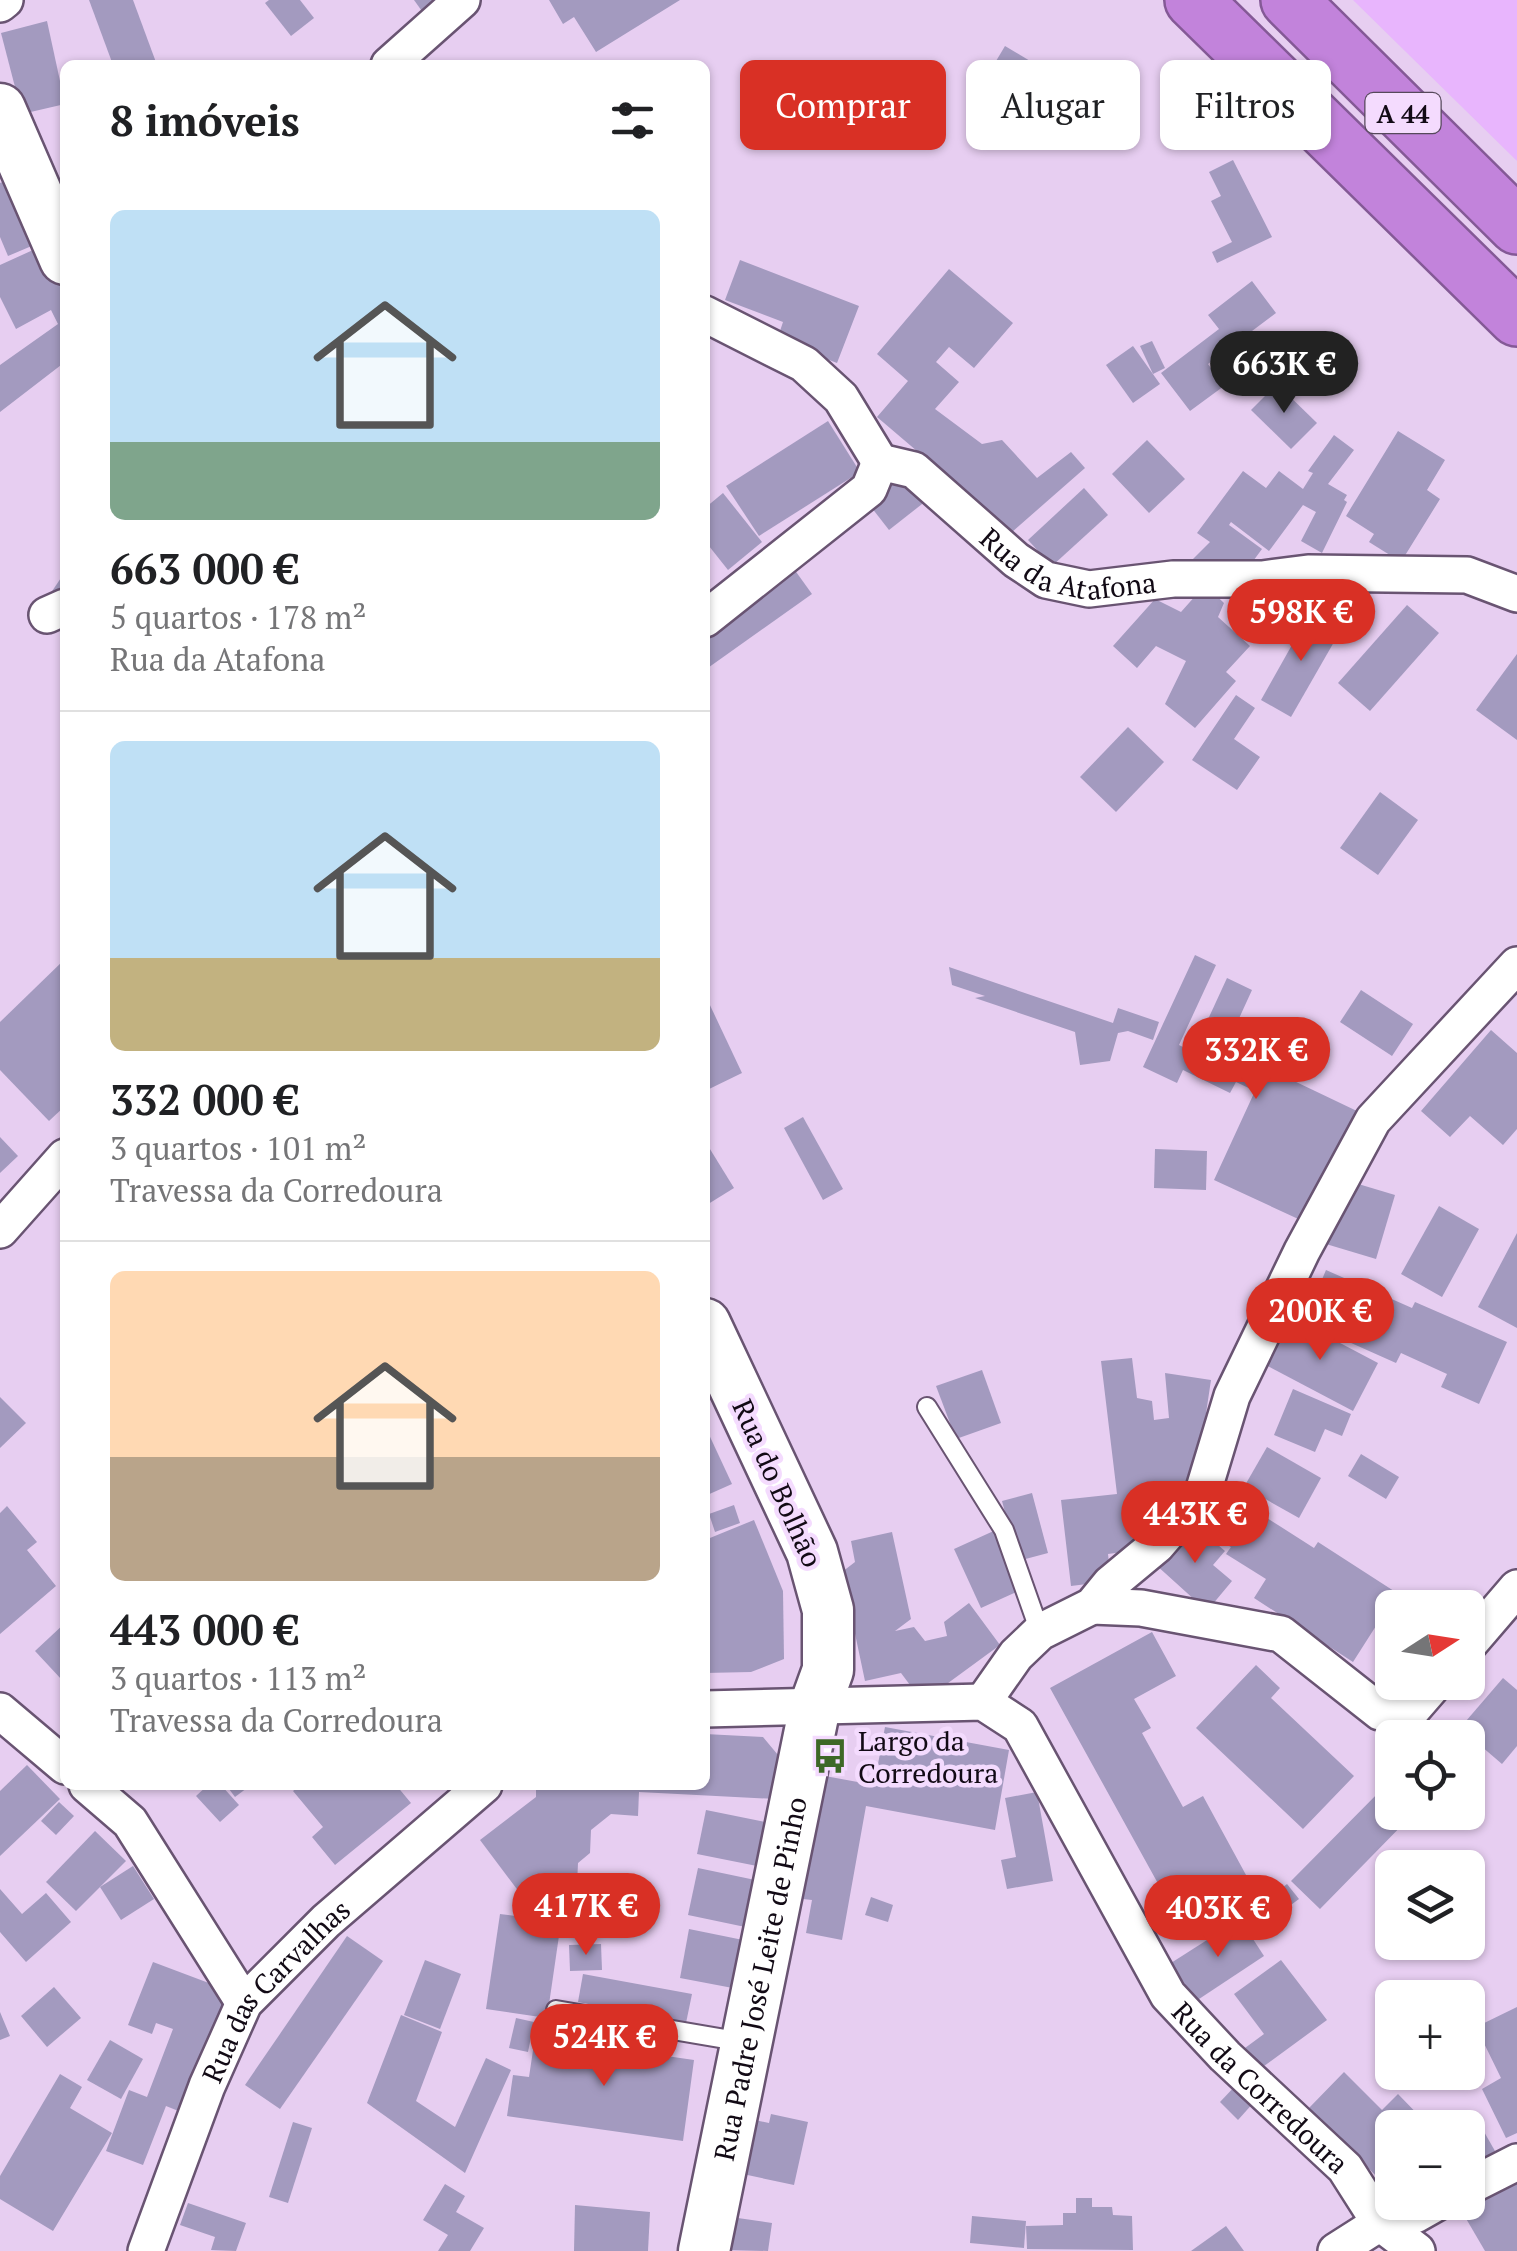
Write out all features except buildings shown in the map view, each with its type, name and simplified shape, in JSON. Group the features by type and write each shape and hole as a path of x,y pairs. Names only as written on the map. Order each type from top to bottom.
{"highway":[{"name":"A 44","path":"1194,0 1517,318"},
{"name":"A 44","path":"1289,0 1517,226"}],"street":[{"path":"395,60 462,0"},
{"path":"0,109 60,247"},
{"path":"710,317 804,364 841,398 880,462 868,489 710,615"},
{"name":"Rua da Atafona","path":"880,462 914,470 1016,560 1046,580 1088,589 1173,579 1262,579 1308,573 1467,575 1517,594"},
{"path":"710,1709 983,1702 1016,1655 1040,1632 1092,1606 1110,1584 1156,1545 1202,1492 1232,1396 1302,1251 1373,1120 1517,965"},
{"path":"0,1230 60,1163"},
{"name":"Rua do Bolhão","path":"710,1335 812,1552 828,1610 828,1670 815,1706"},
{"path":"1485,1626 1517,1588"},
{"path":"1092,1606 1141,1608 1280,1634 1380,1712 1410,1712 1420,1700"},
{"name":"Rua da Corredoura","path":"983,1702 1020,1726 1168,1994 1226,2056 1345,2168 1380,2223 1418,2251"},
{"name":"Rua Padre José Leite de Pinho","path":"704,2251 815,1706"},
{"path":"0,1711 60,1762"},
{"path":"93,1790 130,1822 244,2003"},
{"name":"Rua das Carvalhas","path":"146,2251 206,2086 244,2003 326,1921 478,1790"},
{"path":"1485,2178 1517,2162"},
{"path":"1336,2251 1391,2220"}],"lane":[{"path":"927,1408 1004,1530 1040,1632"},
{"path":"556,2010 746,2043"}],"shaded area":[{"path":"1353,0 1517,0 1517,161"}],"place":[{"name":"Largo da Corredoura","path":"830,1756"}]}
